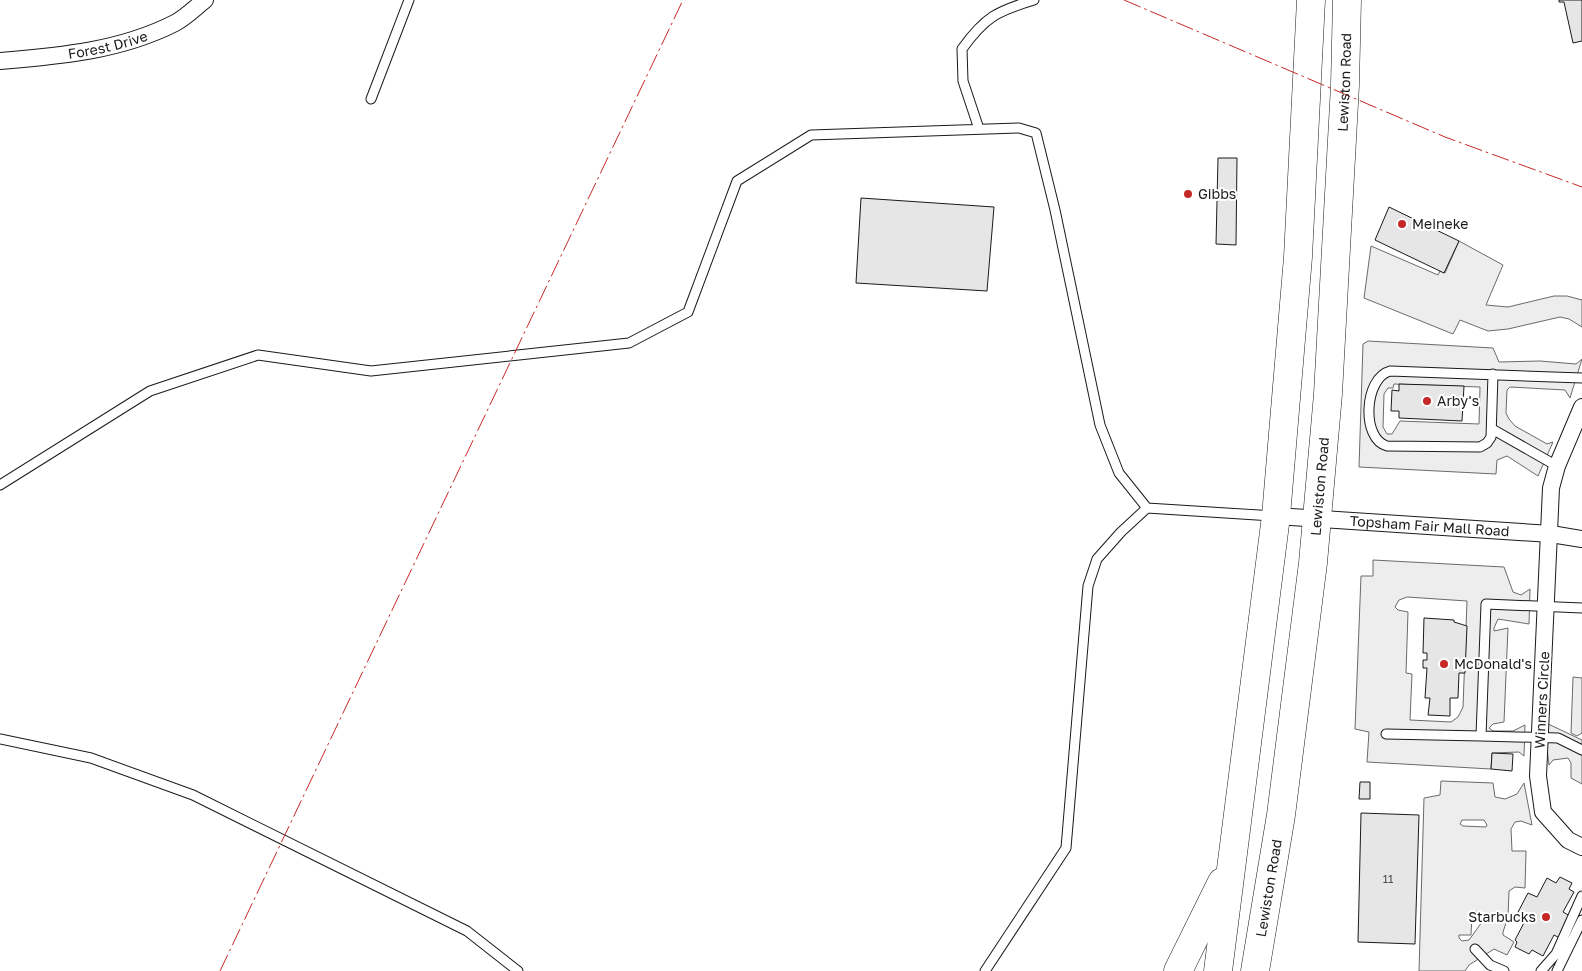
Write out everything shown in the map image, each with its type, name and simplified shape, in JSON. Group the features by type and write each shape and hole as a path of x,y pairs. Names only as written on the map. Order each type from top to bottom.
{"highway":[{"path":"1218,971 1234,858 1276,516 1298,257 1312,0"},
{"name":"Lewiston Road","path":"1255,971 1281,815 1316,519 1328,394 1347,0"},
{"path":"1178,971 1234,858"}],"street":[{"name":"Forest Drive","path":"0,60 65,55 121,45 176,23 205,0"},
{"name":"Winners Circle","path":"1582,407 1557,466 1551,488 1551,534 1538,776 1543,812 1568,840 1582,847"},
{"name":"Topsham Fair Mall Road","path":"1276,516 1551,534 1582,539"}],"lane":[{"path":"371,99 409,0"},
{"path":"979,129 963,82 962,48 985,20 1000,12 1034,0"},
{"path":"0,485 150,391 258,355 371,371 629,343 688,312 737,181 811,135 1018,128 1036,133 1055,210 1100,425 1119,473 1147,508"},
{"path":"1493,374 1492,429 1487,443 1480,447 1387,446 1381,445 1372,435 1370,419 1373,386 1384,372 1493,374 1582,378"},
{"path":"1492,429 1557,466"},
{"path":"984,971 1066,848 1088,586 1097,559 1121,532 1147,508 1276,516"},
{"path":"1481,736 1486,604 1582,608"},
{"path":"1386,734 1558,738 1582,750"},
{"path":"0,739 91,758 193,795 467,931 518,971"},
{"path":"1540,971 1556,954 1582,896"},
{"path":"1557,971 1582,920"},
{"path":"1475,949 1490,965 1504,971"}],"shaded area":[{"path":"1459,241 1503,265 1486,305 1508,307 1554,296 1567,296 1582,300 1582,327 1569,319 1560,317 1508,329 1488,331 1460,320 1453,334 1364,298 1371,246 1438,275 1440,271 1445,273"},
{"path":"1368,341 1493,348 1499,362 1540,361 1576,364 1582,359 1570,398 1565,390 1510,387 1507,390 1506,413 1515,426 1547,444 1553,442 1538,476 1507,456 1497,460 1496,474 1359,467 1363,344","holes":["1394,384 1480,387 1479,424 1400,421 1392,434 1387,434 1383,427 1384,394 1388,388 1393,388"]},
{"path":"1373,560 1504,567 1513,592 1521,595 1530,589 1529,624 1498,619 1494,628 1494,631 1508,628 1504,722 1493,724 1489,728 1493,731 1513,731 1525,725 1524,756 1519,752 1492,753 1491,769 1367,762 1369,732 1355,729 1361,576 1373,576","holes":["1407,597 1467,601 1463,707 1458,717 1451,722 1410,720 1412,674 1406,673 1408,612 1398,610 1395,607 1399,600"]},
{"path":"1573,677 1582,678 1582,733 1577,736 1571,733"},
{"path":"1544,722 1582,740 1582,784 1571,778 1571,763 1568,758 1553,760 1549,765"},
{"path":"1441,781 1493,783 1495,797 1505,799 1517,794 1524,783 1532,825 1521,821 1515,822 1511,829 1512,851 1526,851 1525,888 1515,887 1509,891 1508,917 1503,932 1503,935 1514,942 1507,955 1494,949 1469,965 1465,971 1419,971 1424,798 1440,795","holes":["1462,820 1484,820 1487,825 1486,827 1463,826 1460,824","1476,911 1483,915 1482,922 1469,940 1462,941 1459,935 1471,935 1472,914"]}],"building":[{"path":"1559,0 1582,0 1582,41 1573,43 1564,2 1559,2"},
{"path":"1218,158 1237,158 1236,245 1216,244"},
{"path":"861,198 994,207 987,291 856,283"},
{"name":"Meineke","path":"1389,207 1459,241 1444,273 1375,240"},
{"name":"Arby's","path":"1399,384 1464,386 1462,421 1399,418 1399,411 1391,411 1392,390 1399,391"},
{"name":"McDonald's","path":"1424,618 1454,620 1454,622 1467,626 1465,673 1459,673 1458,698 1450,698 1450,716 1428,715 1430,698 1425,698 1427,668 1423,668 1423,660 1427,660 1427,653 1423,653"},
{"path":"1492,753 1513,754 1512,771 1491,769"},
{"path":"1360,782 1370,782 1370,799 1359,799"},
{"path":"1361,813 1419,815 1415,944 1358,942"},
{"name":"Starbucks","path":"1560,877 1572,883 1569,889 1574,892 1563,912 1582,923 1571,944 1554,935 1543,956 1532,950 1529,954 1515,947 1517,942 1515,940 1526,919 1517,914 1528,893 1537,897 1547,878 1556,883"}],"power":[{"path":"220,971 683,0"},
{"path":"1124,0 1445,137 1582,187"}],"place":[{"name":"Gibbs","path":"1188,194"},
{"name":"Meineke","path":"1402,224"},
{"name":"Arby's","path":"1427,401"},
{"name":"McDonald's","path":"1444,664"},
{"name":"Starbucks","path":"1546,917"}]}
